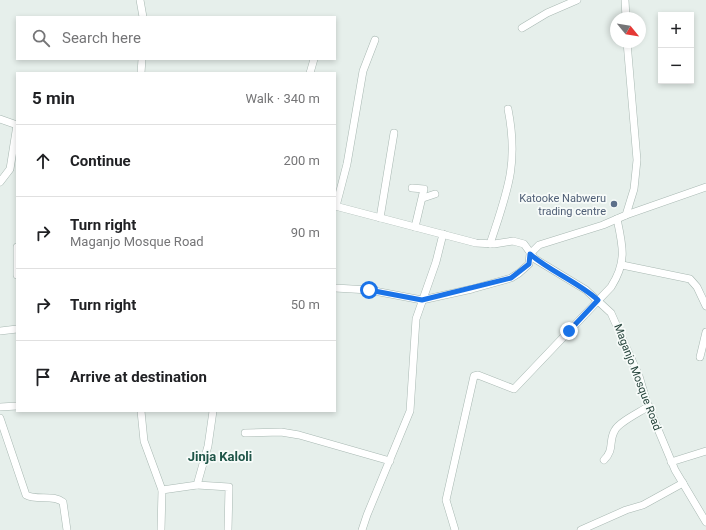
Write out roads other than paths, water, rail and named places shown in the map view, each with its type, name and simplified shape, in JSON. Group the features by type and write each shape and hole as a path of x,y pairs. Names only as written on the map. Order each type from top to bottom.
{"street":[{"path":"140,0 143,16"},
{"path":"522,28 552,10 577,0"},
{"path":"625,0 626,12"},
{"path":"336,202 347,164 363,71 375,40"},
{"path":"626,215 634,189 637,160 628,48"},
{"path":"141,72 142,60"},
{"path":"310,72 314,60"},
{"path":"490,244 509,187 511,173 513,145 508,108"},
{"path":"0,119 16,125"},
{"path":"0,182 10,169 16,131"},
{"path":"380,218 394,133"},
{"path":"336,288 369,290 422,300 511,278 529,264 530,254 539,244 617,219 706,187"},
{"path":"412,188 424,189 415,227"},
{"path":"423,198 435,194"},
{"name":"Maganjo Mosque Road","path":"336,206 468,242 490,244 513,241 521,242 526,246 530,254 540,262 572,281 598,300 614,318 639,376 671,462 706,522"},
{"path":"455,530 446,500 474,376 478,374 514,388 611,287 619,274 622,265 623,246 617,219"},
{"path":"362,530 410,411 416,319 436,262 442,234"},
{"path":"622,265 690,279 697,287 706,306"},
{"path":"0,331 16,329"},
{"path":"700,357 706,332"},
{"path":"0,407 16,406"},
{"path":"604,460 611,451 613,436 617,427 649,406"},
{"path":"141,412 144,441 162,490 161,530"},
{"path":"197,485 208,446 213,412"},
{"path":"0,418 26,495 31,497 58,499 63,502 67,530"},
{"path":"245,433 281,432 299,435 390,461"},
{"path":"671,462 706,450"},
{"path":"581,530 626,510 643,505 683,483"},
{"path":"162,490 197,485 229,487 228,530"}],"place":[{"name":"Katooke Nabweru trading centre","path":"614,204"}],"district":[{"name":"Jinja Kaloli","path":"220,456"}]}
